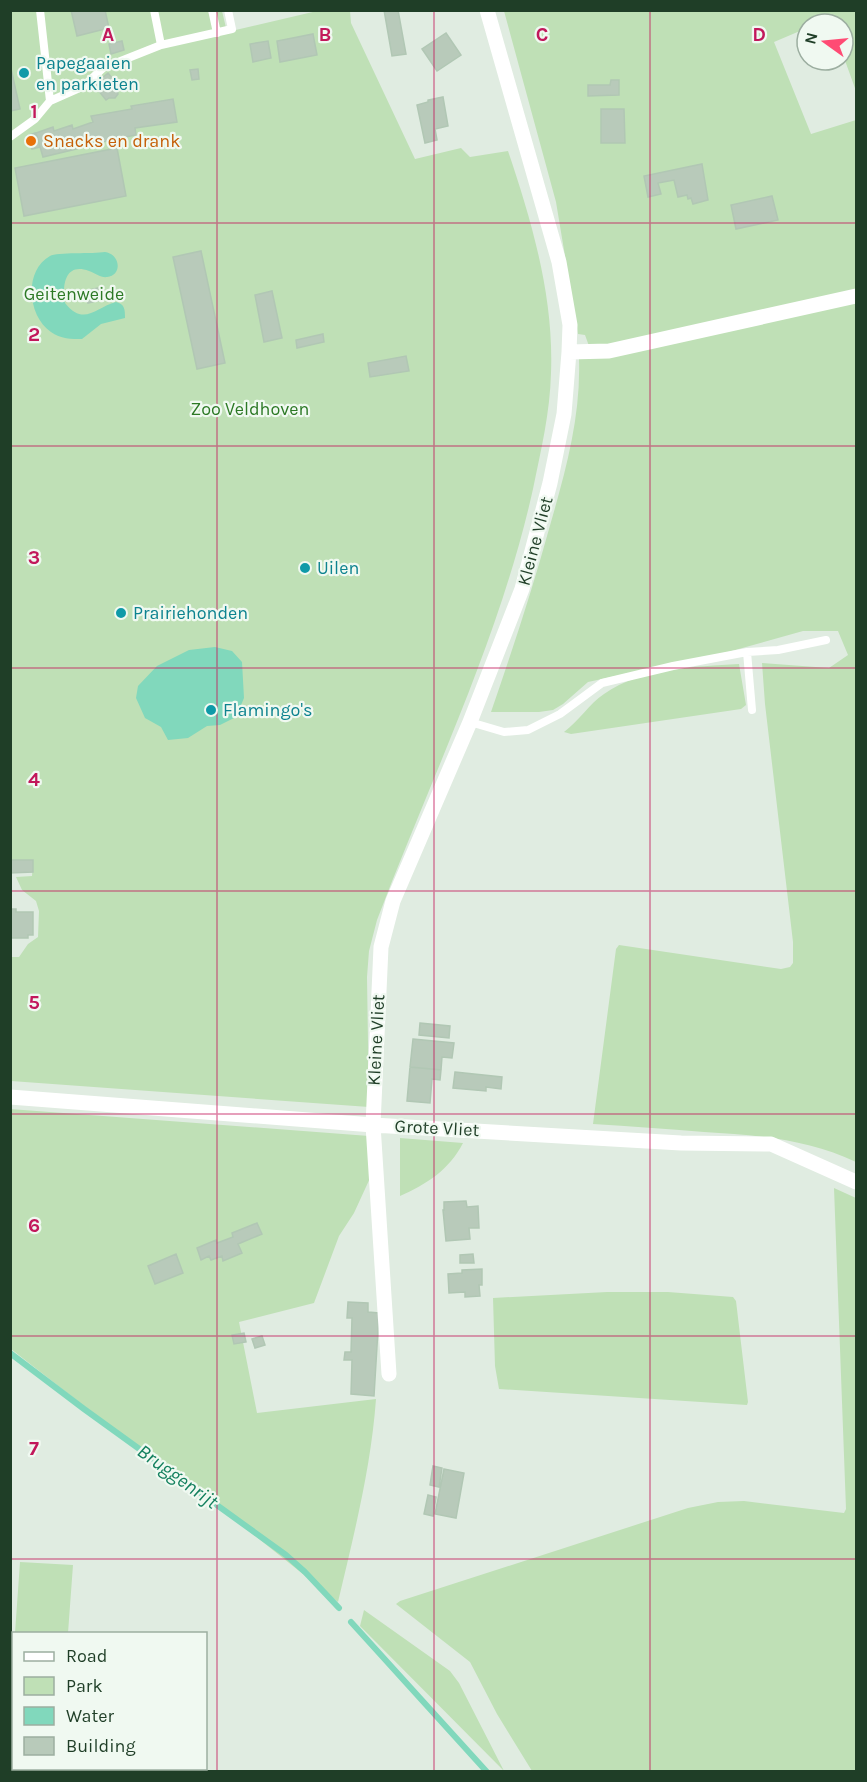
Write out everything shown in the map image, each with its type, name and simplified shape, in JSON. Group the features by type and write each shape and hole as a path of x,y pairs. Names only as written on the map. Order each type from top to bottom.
{"street":[{"name":"Kleine Vliet","path":"389,1374 373,1125 381,947 393,901 470,722 522,589 550,483 564,414 569,352 570,326 559,262 487,10"},
{"path":"569,352 609,351 856,296"},
{"name":"Grote Vliet","path":"10,1098 373,1125 681,1143 771,1144 856,1182"}],"lane":[{"path":"40,10 50,101"},
{"path":"154,10 161,45"},
{"path":"212,10 217,33"},
{"path":"10,137 35,119 50,101 84,86 103,68 161,45 232,29 228,10"},
{"path":"470,722 504,732 528,730 561,714 602,683 673,666 747,652 778,650 826,640"},
{"path":"747,652 752,710"}],"green space":[{"name":"Zoo Veldhoven","path":"11,11 222,11 227,32 317,11 350,11 351,23 415,159 461,148 470,157 508,151 517,178 540,260 549,316 551,373 547,417 533,489 502,599 463,707 377,920 369,951 367,977 369,1107 11,1081 10,957 19,957 28,944 38,937 39,911 36,901 22,890 16,877 32,876 33,860 10,860"},
{"path":"504,11 856,11 856,91 849,72 855,72 855,12 795,12 795,33 774,42 811,134 856,120 856,293 610,350 589,346 585,335 578,334 556,202"},
{"path":"856,301 856,1162 819,1148 782,1140 593,1124 616,949 619,945 781,969 790,967 793,963 793,942 762,663 829,668 848,655 838,631 803,631 728,652 588,682 553,710 491,712 536,575 566,466 575,424 579,359"},
{"path":"739,664 746,705 741,709 571,734 564,732 604,694 635,678 669,670"},
{"path":"10,1109 369,1136 371,1176 354,1213 339,1236 314,1303 239,1322 257,1413 376,1399 366,1476 338,1602 220,1508 138,1448 11,1349"},
{"path":"400,1138 463,1143 451,1161 436,1175 400,1196"},
{"path":"834,1188 856,1198 856,1771 532,1771 497,1714 470,1662 396,1604 688,1508 718,1502 744,1501 844,1513 846,1509"},
{"path":"607,1292 668,1292 733,1297 736,1301 747,1405 499,1389 495,1366 493,1298"},
{"path":"20,1562 73,1565 68,1632 15,1632"},
{"path":"364,1610 450,1671 459,1683 504,1771 360,1626"},
{"path":"12,1663 12,1770 58,1771 11,1771"}],"water":[{"path":"105,252 114,256 118,264 116,273 105,277 81,269 70,272 64,289 65,303 78,314 84,315 116,302 123,306 125,318 101,324 82,339 58,336 43,325 33,305 32,283 41,263 54,255"},
{"path":"215,647 232,651 242,662 244,698 236,717 220,725 207,726 188,738 168,740 161,727 145,718 136,698 138,686 157,666 189,650"}],"building":[{"path":"71,10 105,10 109,28 77,36"},
{"path":"384,10 398,10 406,54 392,56"},
{"path":"446,33 461,55 437,71 422,49"},
{"path":"313,34 317,55 280,62 277,41"},
{"path":"122,41 124,50 111,54 109,44"},
{"path":"268,41 271,58 253,62 250,44"},
{"path":"10,64 20,109 10,111"},
{"path":"198,69 199,79 192,80 190,70"},
{"path":"108,73 120,88 115,98 106,100 94,85"},
{"path":"611,80 619,80 619,95 588,96 588,85 610,85"},
{"path":"443,97 448,126 435,129 437,140 425,143 417,105"},
{"path":"173,99 177,122 135,128 136,135 81,146 81,148 43,157 36,133 53,127 54,131 72,125 73,129 93,122 91,116"},
{"path":"601,109 624,109 625,143 601,143"},
{"path":"35,133 40,147 32,149 27,136"},
{"path":"117,148 126,196 24,216 15,168"},
{"path":"702,164 708,200 693,204 687,195 678,197 674,180 658,183 661,194 648,197 644,176"},
{"path":"772,196 778,220 736,229 731,205"},
{"path":"201,251 225,363 197,369 173,257"},
{"path":"98,288 101,300 88,303 85,291"},
{"path":"272,291 282,338 264,342 255,295"},
{"path":"323,334 324,342 297,348 296,340"},
{"path":"406,356 409,371 370,377 368,363"},
{"path":"10,860 33,860 33,872 10,873"},
{"path":"10,909 16,909 16,912 33,912 33,935 28,935 28,938 10,938"},
{"path":"420,1023 450,1026 449,1038 419,1035"},
{"path":"413,1039 454,1043 452,1058 442,1057 441,1070 410,1067"},
{"path":"410,1067 441,1070 440,1080 432,1079 430,1103 407,1101"},
{"path":"455,1072 502,1077 501,1089 486,1087 486,1091 453,1088"},
{"path":"466,1201 467,1207 478,1206 479,1228 469,1228 470,1239 446,1241 444,1202"},
{"path":"257,1223 262,1234 238,1244 242,1253 223,1261 222,1256 211,1260 209,1256 201,1260 197,1248 216,1240 217,1243 233,1237 232,1233"},
{"path":"176,1254 183,1273 155,1284 148,1266"},
{"path":"473,1254 474,1263 460,1263 460,1255"},
{"path":"482,1269 482,1285 479,1285 480,1296 465,1297 465,1292 449,1293 448,1274 462,1273 462,1270"},
{"path":"348,1302 368,1303 368,1312 379,1313 374,1396 351,1394 352,1360 344,1360 345,1352 351,1352 352,1318 347,1318"},
{"path":"244,1333 246,1342 234,1344 232,1335"},
{"path":"262,1336 265,1345 255,1348 252,1339"},
{"path":"433,1466 442,1468 439,1487 430,1485"},
{"path":"444,1469 464,1473 456,1518 435,1514"},
{"path":"428,1495 436,1497 433,1516 424,1514"}],"waterway":[{"name":"Bruggenrijt","path":"10,1353 286,1555 339,1608"},
{"name":"Bruggenrijt","path":"351,1622 487,1772"}],"place":[{"name":"Papegaaien en parkieten","path":"24,73"},
{"name":"Snacks en drank","path":"31,141"},
{"name":"Uilen","path":"305,568"},
{"name":"Prairiehonden","path":"121,613"},
{"name":"Flamingo's","path":"211,710"}],"park label":[{"name":"Geitenweide","path":"74,294"}]}
